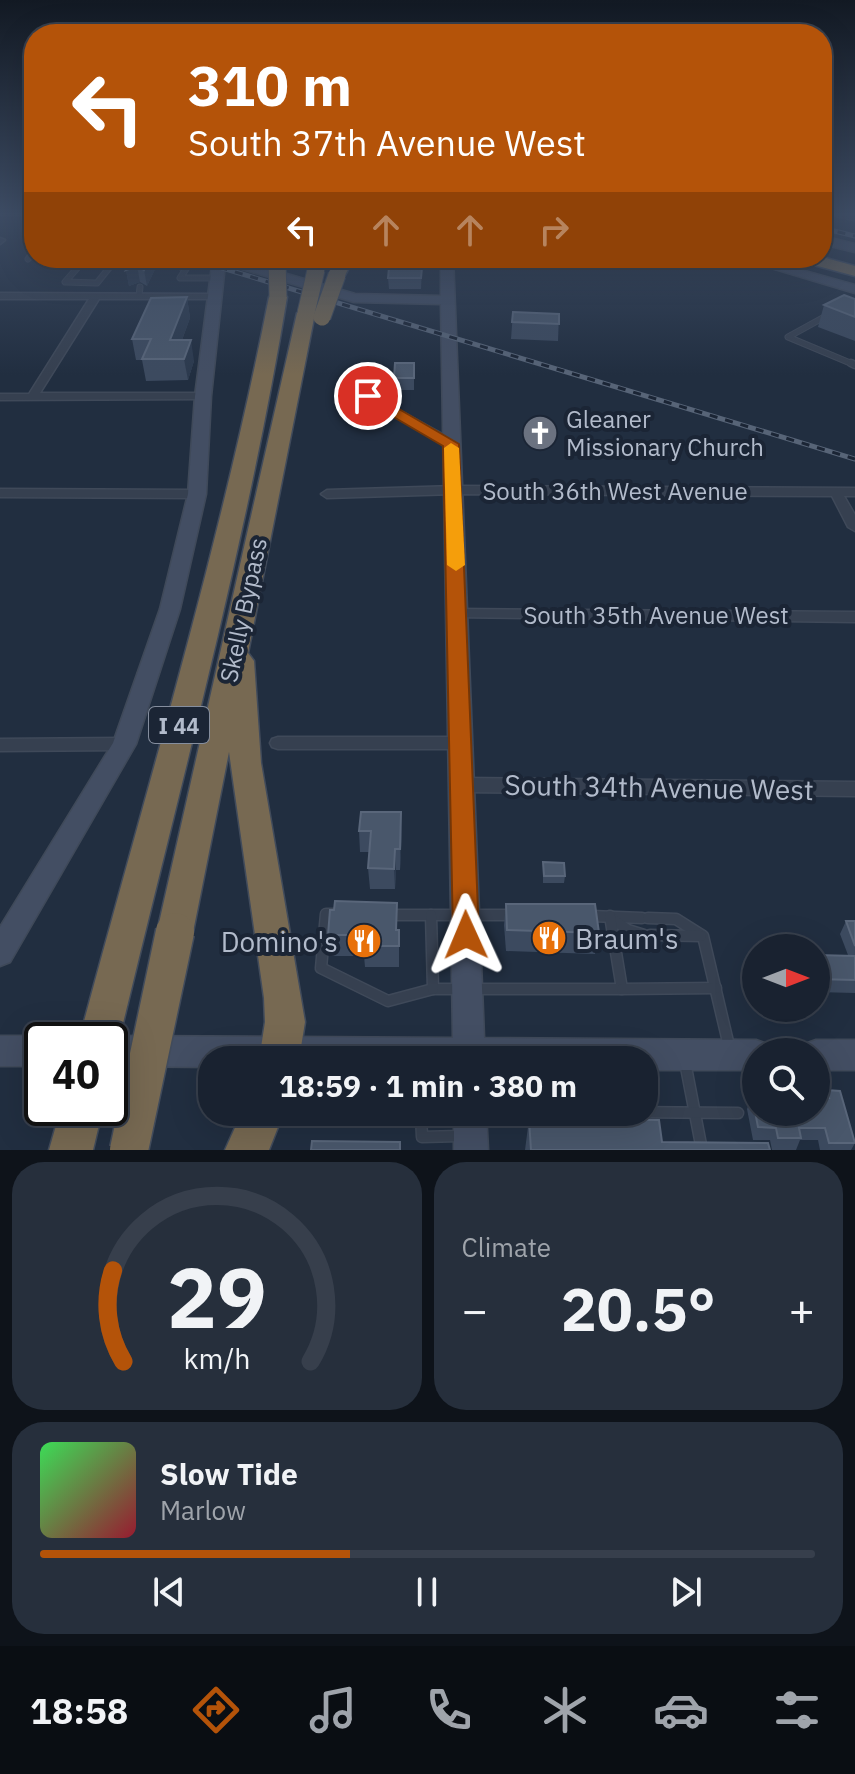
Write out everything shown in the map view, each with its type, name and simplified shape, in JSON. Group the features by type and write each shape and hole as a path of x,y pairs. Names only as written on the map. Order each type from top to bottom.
{"highway":[{"name":"Skelly Bypass","path":"104,1022 232,517 262,386 278,297 277,268"},
{"path":"314,315 317,268"},
{"path":"314,315 341,268"},
{"name":"Skelly Bypass","path":"129,1150 294,372 314,315"},
{"path":"238,630 245,763 285,1022 281,1046"},
{"path":"71,1150 77,1126"},
{"path":"247,1150 257,1126"}],"street":[{"path":"4,938 124,744 170,609 197,494 203,396 218,268"},
{"path":"253,268 354,298 448,300"},
{"path":"447,268 469,1046"},
{"path":"780,268 855,289"},
{"path":"0,296 100,296 139,292 215,296"},
{"path":"32,397 100,296"},
{"path":"0,397 203,396"},
{"path":"368,396 451,444"},
{"name":"South 36th West Avenue","path":"327,494 455,490 855,492"},
{"path":"836,492 855,527"},
{"path":"0,493 197,494"},
{"name":"South 35th Avenue West","path":"456,614 855,617"},
{"path":"278,743 460,743"},
{"path":"0,745 124,744"},
{"name":"South 34th Avenue West","path":"462,785 855,789"},
{"path":"0,1051 24,1051"},
{"path":"128,1052 198,1054"},
{"path":"658,1056 742,1055"},
{"path":"830,1055 855,1055"}],"lane":[{"path":"77,268 65,282 97,283"},
{"path":"97,283 109,268"},
{"path":"182,268 186,269 180,278 218,278"},
{"path":"97,283 100,296"},
{"path":"838,310 788,337 855,365"},
{"path":"356,915 326,914 321,968 388,1001 433,989 716,988"},
{"path":"386,915 530,916"},
{"path":"431,915 433,989"},
{"path":"578,916 676,919 703,936 716,988 742,1050"},
{"path":"610,916 622,989"},
{"path":"610,916 628,930 647,935 703,936"},
{"path":"684,1055 702,1150"},
{"path":"658,1112 738,1113"},
{"path":"421,1126 422,1137 470,1132"}],"building":[{"path":"389,268 422,268 421,278 388,278"},
{"path":"844,295 855,299 855,317 824,305"},
{"path":"187,297 170,340 191,340 184,359 142,359 151,339 132,339 151,298"},
{"path":"513,312 559,314 559,324 512,322"},
{"path":"395,363 414,363 414,378 394,378"},
{"path":"361,812 401,812 400,849 395,849 394,869 368,868 371,831 359,831"},
{"path":"543,862 564,863 565,876 544,876"},
{"path":"335,901 397,903 399,946 364,946 365,935 328,935 330,910 334,910"},
{"path":"506,904 595,904 599,933 507,930"},
{"path":"846,921 855,921 855,946"},
{"path":"830,955 855,956 855,980 830,979"},
{"path":"830,1090 840,1091 855,1143 829,1143 825,1128 799,1128 801,1138 778,1138 776,1128 758,1127 830,1126"},
{"path":"658,1120 662,1142 768,1143 770,1150 531,1150 529,1126 658,1126"},
{"path":"312,1141 400,1142 400,1150 311,1150"}],"railway":[{"path":"222,268 855,459"}],"slow traffic":[{"path":"451,448 456,565"}],"place":[{"name":"Gleaner Missionary Church","path":"540,433"},
{"name":"Braum's","path":"549,938"},
{"name":"Domino's","path":"364,941"}],"route":[{"path":"368,396 451,444 455,490 466,935"}]}
